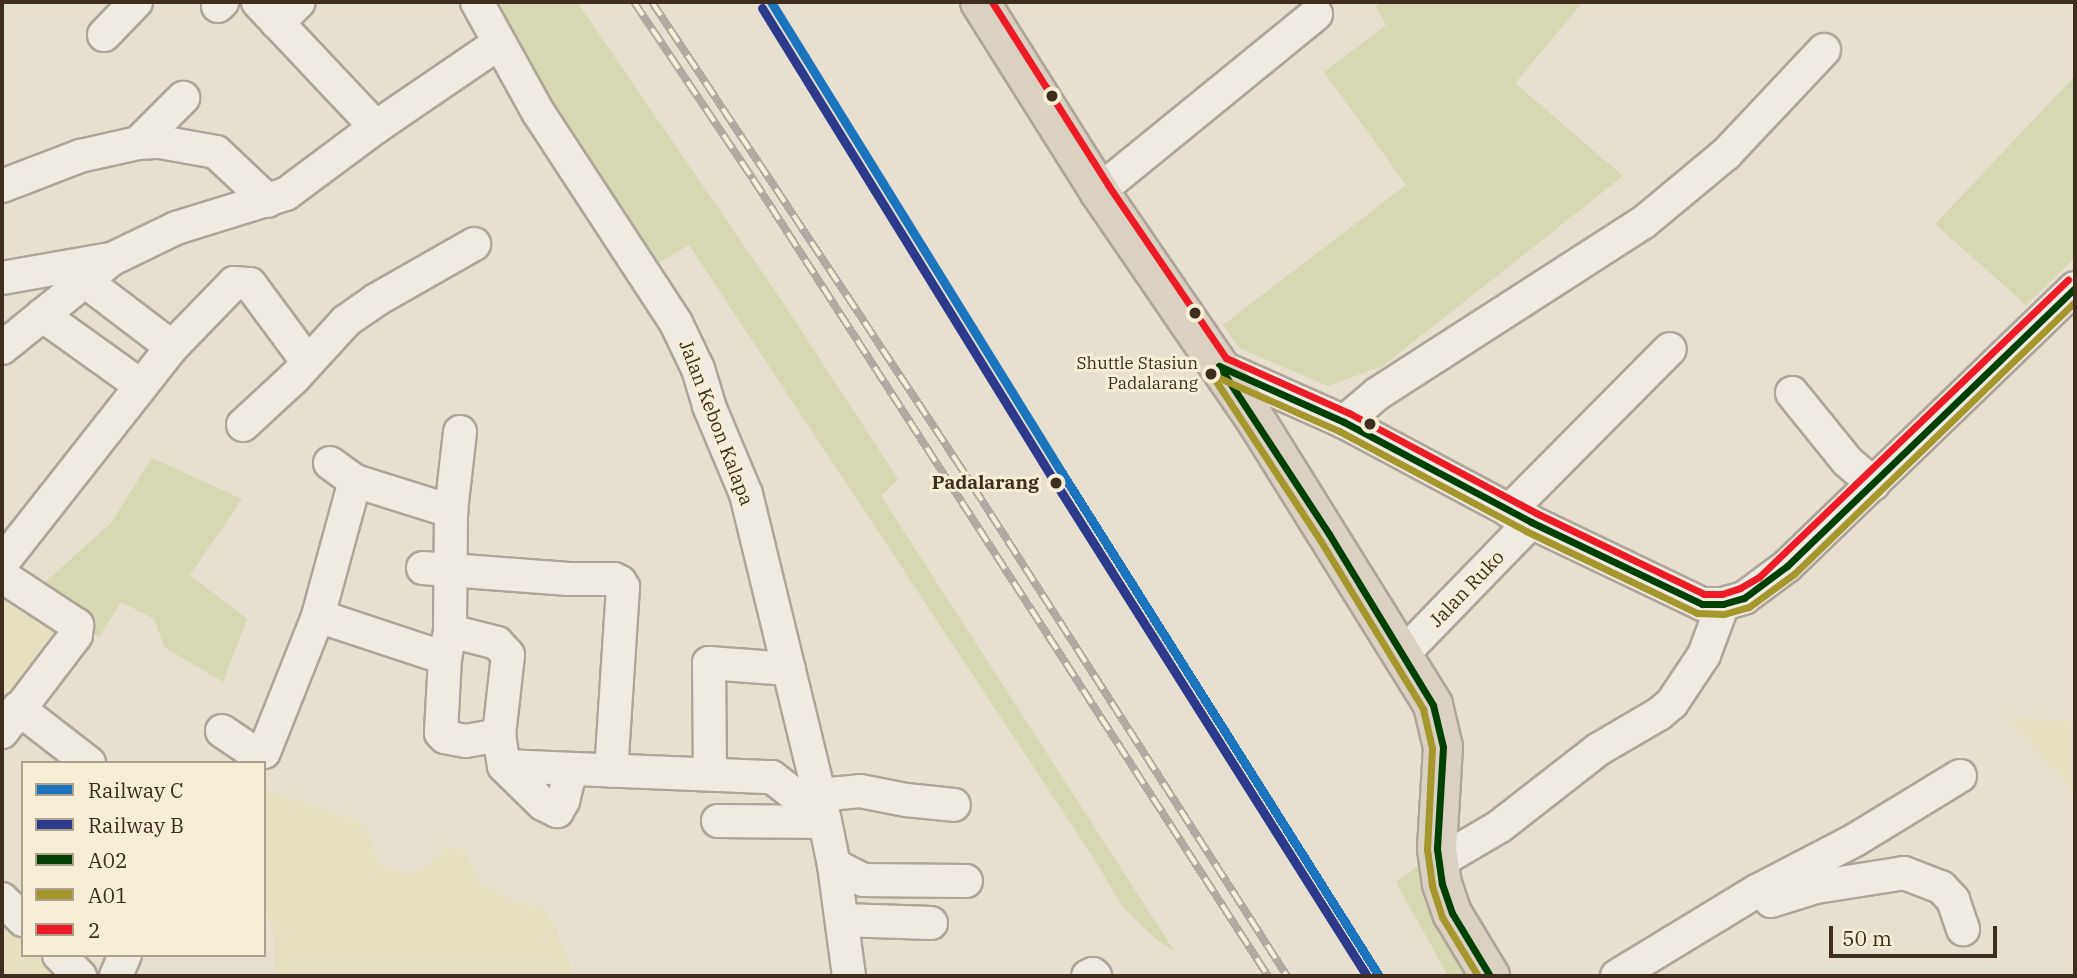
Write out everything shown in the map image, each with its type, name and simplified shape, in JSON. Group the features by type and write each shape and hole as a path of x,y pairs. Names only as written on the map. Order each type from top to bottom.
{"highway":[{"path":"980,2 1099,191 1219,366 1433,705 1443,747 1439,862 1452,913 1490,976"}],"street":[{"path":"104,35 135,2"},
{"name":"Jalan Kebon Kalapa","path":"477,2 538,112 670,313 698,369 709,405 746,494 823,810 843,920 849,976"},
{"path":"278,9 376,127"},
{"path":"1099,191 1316,14"},
{"path":"2,348 112,259 176,228 286,194 376,127 499,43"},
{"path":"1345,422 1369,399 1644,222 1726,154 1824,50"},
{"path":"138,143 183,99"},
{"path":"4,180 80,156 138,143 160,142 216,152 268,201"},
{"path":"243,425 294,378 346,321 474,244"},
{"path":"2,278 112,259"},
{"path":"85,281 172,347"},
{"path":"2,563 172,347 234,283 250,284 307,361"},
{"path":"1219,366 1345,422 1520,517 1702,604 1723,604 1744,598 1765,585 2075,288"},
{"path":"42,315 141,386"},
{"name":"Jalan Ruko","path":"1403,654 1520,517 1670,349"},
{"path":"1792,393 1847,461 1873,484"},
{"path":"460,432 451,511 437,570 448,645 441,733 445,737 466,741 499,735"},
{"path":"222,731 256,754 264,752 318,616 343,472 451,511"},
{"path":"437,570 569,579 614,579 620,582 623,587 611,771"},
{"path":"2,576 77,625 76,635 10,720 85,761"},
{"path":"1439,862 1500,826 1599,749 1659,714 1672,703 1704,655 1723,604"},
{"path":"318,616 448,645 497,643 508,655 499,735 504,766 543,804 557,811 563,801 571,769"},
{"path":"710,774 709,663 789,669"},
{"path":"504,766 775,778 798,797 823,810"},
{"path":"1617,976 1710,920 1855,840 1960,775"},
{"path":"718,821 823,810 860,791 906,800 954,805"},
{"path":"834,865 863,880 966,881"},
{"path":"1710,920 1728,917 1816,887 1904,873 1941,887 1952,900 1963,929"},
{"path":"843,920 931,923"},
{"path":"61,957 80,976"},
{"path":"116,976 124,957"},
{"path":"1088,976 1095,976"}],"shaded area":[{"path":"2,579 66,624 2,728"},
{"path":"2009,718 2075,721 2075,795"},
{"path":"266,788 273,793 358,820 366,826 381,867 414,873 432,863 444,846 463,849 480,882 513,901 542,907 555,927 574,976 275,976 275,937 266,911"},
{"path":"2,907 21,927 21,957 51,957 69,976 2,976"}],"green space":[{"path":"489,2 577,2 784,304 898,479 881,496 1175,952 1157,940 1122,906 1093,857 689,245 653,266"},
{"path":"1382,2 1583,2 1515,83 1623,176 1383,366 1328,386 1239,348 1223,325 1406,185 1324,72 1386,25 1376,7"},
{"path":"2075,76 2075,258 2026,305 1935,224"},
{"path":"152,458 242,499 190,575 247,619 223,682 164,647 154,619 121,602 99,637 33,593 111,523"},
{"path":"1419,865 1426,889 1474,976 1448,976 1396,882"}],"railway":[{"path":"634,2 753,179 1268,976"},
{"path":"652,2 956,460 1287,976"}],"rail line":[{"name":"C","path":"771,2 1062,473 1379,976"},
{"name":"B","path":"762,8 1053,479 1367,976"}],"transit line":[{"name":"2","path":"992,2 1108,185 1226,358 1349,413 1536,513 1704,594 1722,594 1759,577 2068,280"},
{"name":"A02","path":"1219,366 1344,422 1531,522 1702,604 1723,604 1744,598 1787,566 2075,288"},
{"name":"A01","path":"1215,376 1339,431 1526,531 1697,613 1724,614 1749,607 1794,574 2075,302"},
{"name":"A02","path":"1219,366 1329,534 1433,705 1443,747 1437,849 1442,884 1452,913 1490,976"},
{"name":"A01","path":"1210,372 1320,540 1423,709 1432,748 1427,849 1432,886 1442,917 1478,976"}],"place":[{"name":"Shuttle Stasiun Padalarang","path":"1211,374"},
{"name":"Padalarang","path":"1056,483"}]}
